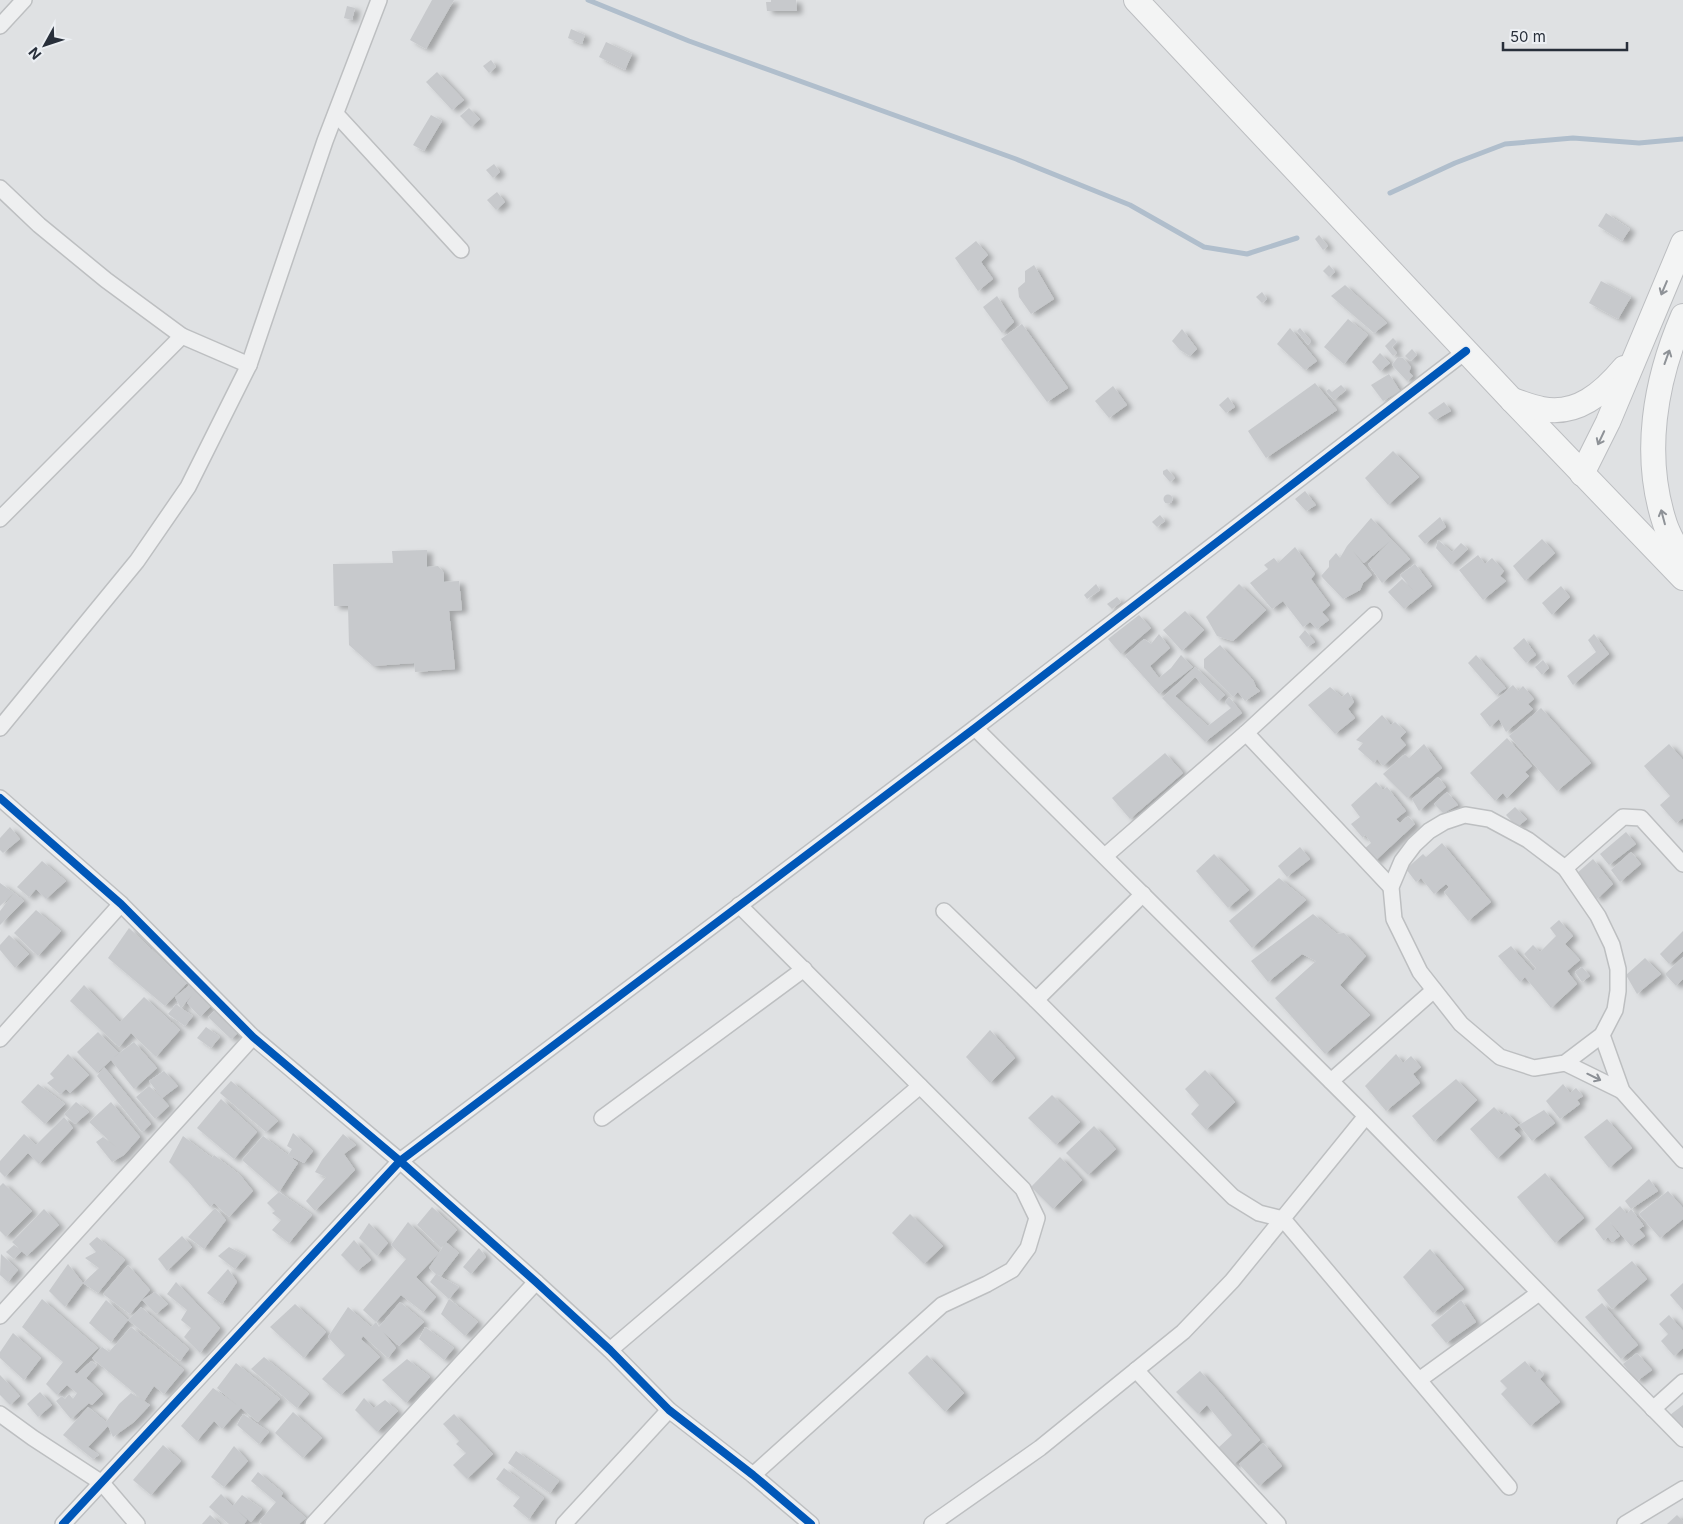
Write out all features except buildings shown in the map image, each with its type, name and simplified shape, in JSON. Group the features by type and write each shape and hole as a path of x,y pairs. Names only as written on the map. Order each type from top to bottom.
{"main road":[{"path":"1136,0 1582,474 1683,578"},
{"path":"1582,474 1608,422 1683,243"},
{"path":"1683,316 1663,368 1656,402 1653,465 1657,495 1665,525 1683,561"},
{"path":"1512,400 1542,409 1557,411 1574,408 1588,402 1601,393 1637,350"}],"street":[{"path":"0,26 24,0"},
{"path":"0,728 138,561 188,487 249,365 336,114 380,0"},
{"path":"336,114 461,250"},
{"path":"0,188 39,225 106,280 182,336 249,365"},
{"path":"1,518 182,336"},
{"path":"63,1524 400,1161 975,728 1466,351"},
{"path":"1105,856 1246,733 1374,615"},
{"path":"975,728 1366,1116 1683,1439"},
{"path":"1246,733 1391,887"},
{"path":"0,798 121,904 253,1037 400,1161 536,1282 610,1350 669,1410 754,1474 811,1524"},
{"path":"1465,815 1489,819 1528,840 1565,868 1598,916 1612,945 1618,969 1618,991 1615,1010 1602,1035 1565,1063 1534,1068 1500,1057 1461,1024 1434,990 1420,972 1394,919 1391,887 1402,861 1414,845 1429,831 1465,815"},
{"path":"1565,868 1623,817 1641,818 1683,864"},
{"path":"1036,1000 1143,894"},
{"path":"0,1039 121,904"},
{"path":"740,905 1023,1189 1036,1218 1028,1248 1012,1270 942,1305 754,1474"},
{"path":"944,911 1234,1198 1259,1213 1283,1219 1509,1487"},
{"path":"602,1118 804,969"},
{"path":"1331,1082 1434,990"},
{"path":"1602,1035 1622,1091 1683,1160"},
{"path":"0,1316 253,1037"},
{"path":"1565,1063 1622,1091"},
{"path":"610,1350 920,1086"},
{"path":"932,1524 1040,1448 1183,1332 1232,1281 1366,1116"},
{"path":"313,1524 536,1282"},
{"path":"1419,1380 1539,1292"},
{"path":"1136,1370 1278,1524"},
{"path":"1653,1409 1683,1382"},
{"path":"564,1524 669,1410"},
{"path":"0,1414 102,1483 138,1524"},
{"path":"1624,1524 1683,1489"}],"waterway":[{"path":"588,0 689,41 1016,159 1130,205 1204,247 1247,254 1297,238"},
{"path":"1390,193 1455,163 1505,144 1573,138 1639,143 1683,139"}],"cycle path":[{"path":"63,1524 400,1161 975,728 1466,351"},
{"path":"0,798 121,904 253,1037 400,1161 536,1282 610,1350 669,1410 753,1475 811,1524"}]}
